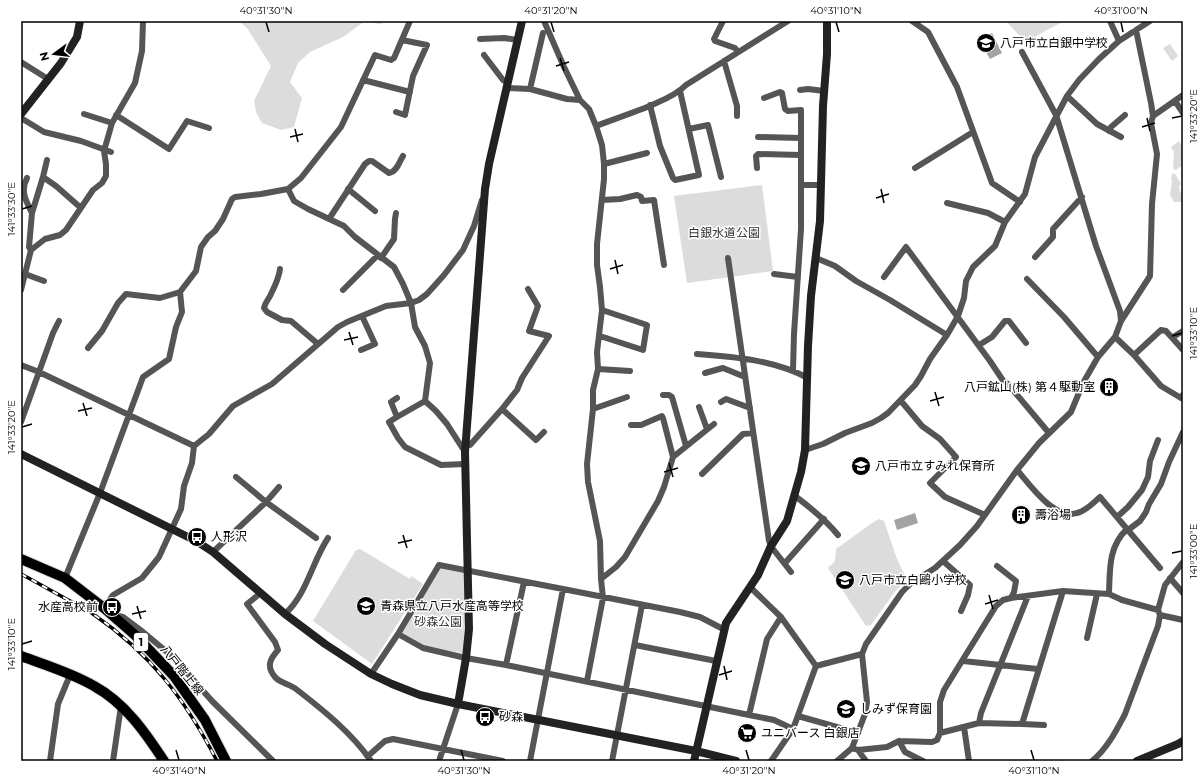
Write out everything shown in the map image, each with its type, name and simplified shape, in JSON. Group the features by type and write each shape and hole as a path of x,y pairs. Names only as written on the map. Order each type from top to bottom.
{"main road":[{"name":"八戸階上線","path":"21,559 65,578 108,611 134,635 174,676 204,720 226,761"},
{"path":"21,656 94,686 121,706 147,735 164,761"}],"street":[{"path":"21,114 61,63 76,37 80,21"},
{"path":"88,348 102,331 118,303 126,294 160,298 180,292 196,271 201,248 208,236 215,231 223,220 232,199 235,197 288,189 301,178 342,127 375,55 391,60 394,58 410,21"},
{"path":"439,761 458,704 466,658 469,629 469,570 465,448 485,189 489,164 522,21"},
{"path":"544,21 580,100 589,109 602,145 604,164 597,244 602,310 597,352 598,369 593,390 593,409 587,472 600,541 603,598 587,681"},
{"path":"723,21 714,39 715,41 735,48 738,52"},
{"path":"596,126 650,105 680,91 686,85 788,21"},
{"path":"694,761 726,623 758,575 771,546 787,521 795,496 805,450 811,296 820,221 827,21"},
{"path":"912,21 928,32 957,87 992,183 1020,202"},
{"path":"1110,21 1120,41"},
{"path":"805,450 872,423 888,413 901,401 921,376 930,359 958,316 964,298 966,281 973,267 995,246 1006,222 1025,194 1036,157 1067,96 1098,59 1120,41 1150,21"},
{"path":"21,290 31,250 45,239 60,236 66,230 93,190 102,183 106,176 104,150 112,123 135,83 142,50 143,22"},
{"path":"855,749 867,702 862,654 866,644 902,592 935,568 960,546 1039,443 1071,412 1083,383 1098,357 1115,337 1121,321 1150,276 1152,204 1157,154 1151,123 1152,116 1144,65 1136,30"},
{"path":"530,89 543,33"},
{"path":"480,39 504,38 518,40"},
{"path":"396,112 405,115 413,76 427,45 402,40"},
{"path":"1022,52 1056,115 1096,246 1120,311 1121,321"},
{"path":"484,55 507,86 530,89 567,99 580,100"},
{"path":"724,61 737,106 737,116"},
{"path":"21,62 48,79"},
{"path":"363,80 410,92"},
{"path":"800,90 808,89 824,91"},
{"path":"650,105 660,146 672,178 675,180 699,175 680,91"},
{"path":"764,98 780,92 782,93 785,109 788,111 801,110 801,229 793,370"},
{"path":"1152,116 1183,95"},
{"path":"1067,96 1096,124 1121,137"},
{"path":"1175,101 1183,113"},
{"path":"84,114 112,123"},
{"path":"116,115 169,148 187,121 209,128"},
{"path":"1109,131 1111,127 1125,116"},
{"path":"21,118 44,132 81,141 111,152"},
{"path":"689,129 708,125 721,177"},
{"path":"915,168 973,132"},
{"path":"758,137 801,138"},
{"path":"604,164 647,153"},
{"path":"757,168 756,156 758,154 801,155"},
{"path":"329,219 365,164 372,161 389,173 392,173 403,156"},
{"path":"31,250 28,247 32,213 47,160"},
{"path":"43,177 81,208"},
{"path":"27,178 23,192 32,213"},
{"path":"802,185 821,185"},
{"path":"288,189 294,201 308,210 344,226 355,237 394,267 411,303 415,327 425,346 430,363 425,400"},
{"path":"273,761 212,701 173,657 123,617 108,611 113,595 142,578 152,567 161,553 181,510 184,486 192,463 194,446 209,434 234,406 272,384 338,327 386,306 411,303 419,300 427,294 463,250 474,226 485,189"},
{"path":"348,190 375,211"},
{"path":"602,200 620,199 637,195 641,197 642,201 654,200 664,265"},
{"path":"1035,257 1053,237 1053,229 1082,197"},
{"path":"947,203 988,213 1006,222"},
{"path":"343,290 380,257 394,239 394,219 396,213"},
{"path":"884,277 906,247 958,316 1004,382 1008,384 1049,433"},
{"path":"728,258 769,541 771,546 791,572"},
{"path":"816,258 835,266 856,281 947,335"},
{"path":"280,269 279,276 264,305 264,308 267,312 282,320 291,321 318,344"},
{"path":"25,274 44,282"},
{"path":"774,274 798,277"},
{"path":"1027,279 1064,317 1098,357"},
{"path":"465,448 470,445 517,390 522,378 549,336 529,331 538,306 528,289"},
{"path":"65,578 100,493 143,377 169,359 176,327 182,312 180,292"},
{"path":"600,336 643,350 647,324 602,310"},
{"path":"361,350 375,344 362,316"},
{"path":"21,422 53,333 59,321"},
{"path":"979,345 992,337 1005,321 1009,321 1026,343"},
{"path":"1134,354 1161,330 1166,330 1183,350"},
{"path":"1172,337 1183,331"},
{"path":"1115,337 1134,354 1161,386 1180,398 1183,395"},
{"path":"698,354 757,360 793,370 808,378"},
{"path":"21,365 39,372 194,446"},
{"path":"705,373 723,368 745,377"},
{"path":"598,369 630,371"},
{"path":"663,395 669,395 672,397 686,446"},
{"path":"397,417 391,402 398,398"},
{"path":"593,409 627,398"},
{"path":"721,402 726,399 750,408"},
{"path":"425,400 436,410 465,448"},
{"path":"425,400 389,422 398,438 405,447 441,465 465,464"},
{"path":"901,401 922,426 940,439 956,457 930,483 945,497 985,515"},
{"path":"699,406 707,429"},
{"path":"502,409 536,440 544,432"},
{"path":"601,579 616,567 625,557 658,501 664,488 673,457 662,416 641,425 631,425"},
{"path":"673,457 714,424"},
{"path":"1110,594 1110,558 1121,535 1140,521 1146,512 1161,484 1169,462 1183,432"},
{"path":"702,474 743,434 753,433"},
{"path":"1117,517 1128,507 1142,490 1148,477 1150,460 1158,440"},
{"path":"21,454 171,529 213,552 285,614 325,644 371,674 392,684 420,695 458,704 696,751 736,761"},
{"path":"1017,470 1055,510 1069,514 1077,513 1086,509 1100,497 1160,568"},
{"path":"236,477 266,502 316,538"},
{"path":"213,552 266,502 278,487"},
{"path":"795,496 813,508 838,535"},
{"path":"785,563 824,519"},
{"path":"285,614 290,609 306,584 328,538"},
{"path":"943,561 970,585 968,595 961,611"},
{"path":"1092,761 1102,752 1118,728 1125,714 1155,635 1163,589 1183,562"},
{"path":"371,674 398,634 439,565 700,617 724,630"},
{"path":"997,566 1016,581 1011,598"},
{"path":"1170,578 1183,593"},
{"path":"506,664 524,582"},
{"path":"750,587 781,617 816,666"},
{"path":"530,761 563,589"},
{"path":"837,761 855,749 888,747 899,741 932,742 937,740 940,733 940,702 944,690 996,606 1003,600 1063,591 1110,594 1122,600 1183,620"},
{"path":"1022,724 1063,591"},
{"path":"1087,638 1097,594"},
{"path":"257,596 247,604 275,642 278,650 271,659 270,665 275,677 294,687 319,707 361,746 370,759 385,741 393,738 492,760 503,761"},
{"path":"979,723 981,713 1028,596"},
{"path":"612,761 642,605"},
{"path":"749,715 767,639 781,617"},
{"path":"398,634 423,648 774,720 793,729"},
{"path":"635,645 716,661"},
{"path":"816,666 862,654"},
{"path":"963,660 1038,669"},
{"path":"771,761 793,729 816,666"},
{"path":"50,761 58,704 70,675"},
{"path":"113,761 121,706"},
{"path":"798,716 858,733"},
{"path":"940,733 979,723 1044,725"},
{"path":"964,727 968,761"},
{"path":"899,741 905,752 923,761"},
{"path":"1137,761 1182,744"},
{"path":"855,749 866,761"}],"green space":[{"path":"239,21 365,21 343,37 310,52 298,63 290,82 302,98 294,127 281,130 262,123 256,112 254,101 271,66 247,28"},
{"path":"365,21 394,21 379,24"},
{"path":"1006,21 1064,21 1025,42"},
{"path":"1170,44 1178,56 1172,61 1163,48"},
{"path":"1179,141 1183,148 1183,165 1176,170 1173,169 1174,152 1171,147"},
{"path":"1172,173 1175,174 1181,184 1179,186 1180,193 1182,192 1183,202 1174,202 1170,196"},
{"name":"白銀水道公園","path":"762,185 773,271 687,283 674,196"},
{"path":"879,519 884,521 897,559 906,578 871,625 866,626 828,568 835,561 836,549"},
{"path":"360,549 410,579 411,576 423,584 372,664 313,621 356,550"},
{"name":"砂森公園","path":"441,567 463,571 464,574 466,629 463,652 461,653 424,646 401,632 438,569"}],"shaded area":[{"path":"992,33 1002,53 990,59 979,40"},
{"path":"915,513 918,523 897,530 894,520"}],"railway":[{"path":"21,574 90,612 114,629 132,645 165,679 179,698 217,761"}],"place":[{"name":"八戸市立白銀中学校","path":"986,43"},
{"name":"八戸鉱山(株) 第４駆動室","path":"1109,387"},
{"name":"八戸市立すみれ保育所","path":"861,466"},
{"name":"壽浴場","path":"1021,515"},
{"name":"人形沢","path":"197,537"},
{"name":"八戸市立白鷗小学校","path":"845,580"},
{"name":"青森県立八戸水産高等学校","path":"366,606"},
{"name":"水産高校前","path":"112,607"},
{"name":"しみず保育園","path":"846,709"},
{"name":"砂森","path":"485,717"},
{"name":"ユニバース 白銀店","path":"747,733"}]}
